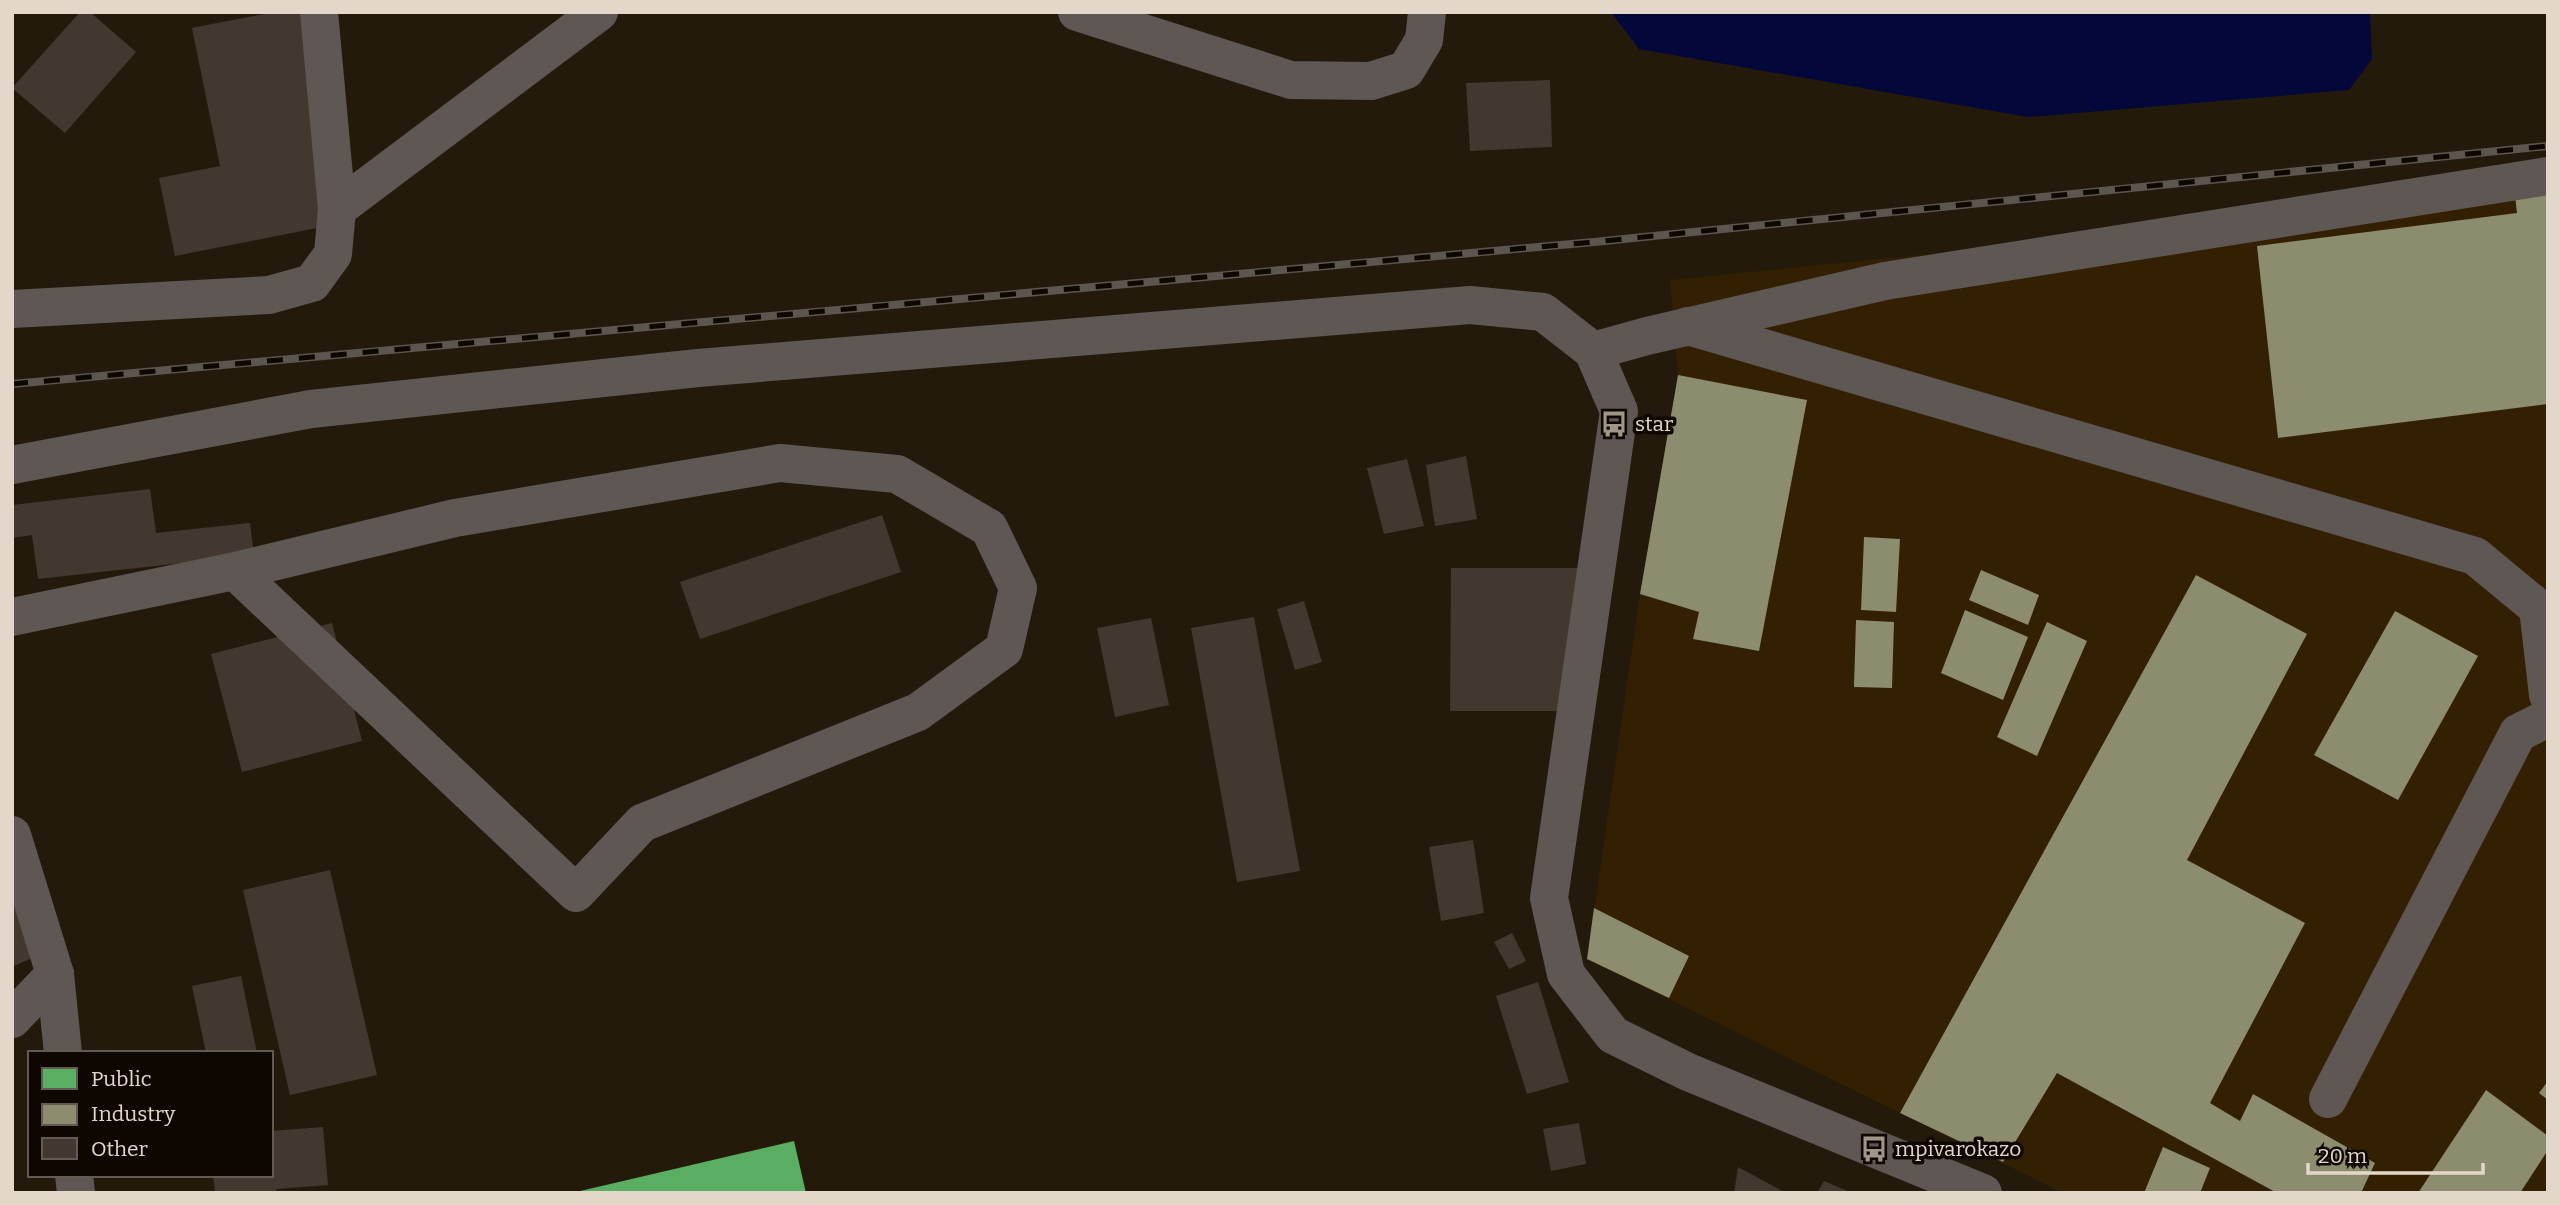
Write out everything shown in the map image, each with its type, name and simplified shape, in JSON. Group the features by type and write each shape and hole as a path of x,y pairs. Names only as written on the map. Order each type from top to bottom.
{"street":[{"path":"12,309 269,295 312,284 332,254 337,209 319,12"},
{"path":"337,209 598,12"},
{"path":"1077,12 1291,80 1371,81 1406,70 1424,40 1427,12"},
{"path":"1593,351 1688,326 1885,281 2548,176"},
{"path":"12,465 325,408 698,368 1470,305 1544,312 1593,351 1619,411 1549,898 1566,974 1613,1035 1699,1077 1983,1193"},
{"path":"1688,326 2475,556 2538,608 2548,695"},
{"path":"12,617 235,571 455,518 780,463 897,474 989,528 1018,588 1004,649 918,712 642,823 576,893 235,571"},
{"path":"2328,1099 2518,733 2548,718"},
{"path":"12,835 55,974 63,1051"},
{"path":"12,1019 55,974"}],"shaded area":[{"path":"1611,12 2370,12 2372,59 2349,90 2028,117 1639,49"},
{"path":"2548,192 2548,1193 2063,1193 1587,959 1640,594 1678,375 1670,280"}],"building: Public":[{"path":"794,1141 806,1193 576,1193 576,1192"}],"building: Industry":[{"path":"2548,192 2548,404 2278,438 2257,246 2517,213 2515,196"},
{"path":"1678,375 1807,400 1759,651 1693,639 1699,612 1640,594"},
{"path":"1864,537 1900,539 1896,612 1861,610"},
{"path":"1981,570 2039,595 2028,625 1969,600"},
{"path":"2196,575 2307,634 2187,860 2305,923 2210,1103 2240,1121 2253,1094 2375,1163 2361,1193 2277,1193 2057,1073 2003,1162 1900,1113"},
{"path":"1965,610 2028,637 2003,700 1941,673"},
{"path":"2395,611 2478,656 2398,800 2314,755"},
{"path":"1856,620 1894,622 1892,688 1854,687"},
{"path":"2047,622 2087,641 2037,756 1997,737"},
{"path":"1594,908 1689,956 1669,998 1587,959"},
{"path":"2548,1081 2548,1100 2539,1093"},
{"path":"2486,1090 2548,1136 2548,1150 2520,1193 2418,1193"},
{"path":"2163,1147 2210,1168 2200,1193 2144,1193"}],"building: Other":[{"path":"80,12 90,12 136,52 65,133 12,88"},
{"path":"274,12 301,12 342,223 175,256 159,178 220,166 192,28"},
{"path":"1550,80 1552,147 1470,151 1466,83"},
{"path":"1466,456 1477,519 1435,526 1426,465"},
{"path":"1407,459 1424,526 1384,534 1367,468"},
{"path":"150,489 156,533 250,523 254,555 38,579 32,535 12,538 12,505"},
{"path":"882,515 901,572 700,639 680,582"},
{"path":"1451,568 1579,568 1578,711 1450,711"},
{"path":"1304,601 1322,662 1295,670 1277,609"},
{"path":"1254,617 1300,871 1237,882 1191,628"},
{"path":"1151,618 1169,705 1115,717 1097,628"},
{"path":"332,623 362,741 242,772 211,654"},
{"path":"1473,840 1484,913 1441,921 1429,847"},
{"path":"12,865 50,950 12,967"},
{"path":"330,870 377,1075 290,1095 243,890"},
{"path":"1512,933 1526,961 1509,969 1494,942"},
{"path":"241,976 257,1051 206,1051 192,986"},
{"path":"1538,982 1569,1082 1527,1094 1496,996"},
{"path":"1579,1123 1586,1164 1551,1171 1543,1129"},
{"path":"323,1127 328,1185 276,1189 277,1193 215,1193 213,1177 273,1177 273,1131"},
{"path":"1738,1167 1786,1193 1734,1193"},
{"path":"1824,1181 1852,1193 1817,1193"}],"railway":[{"path":"12,384 1594,242 2548,146"}],"place":[{"name":"star","path":"1614,424"},
{"name":"mpivarokazo","path":"1874,1149"}]}
